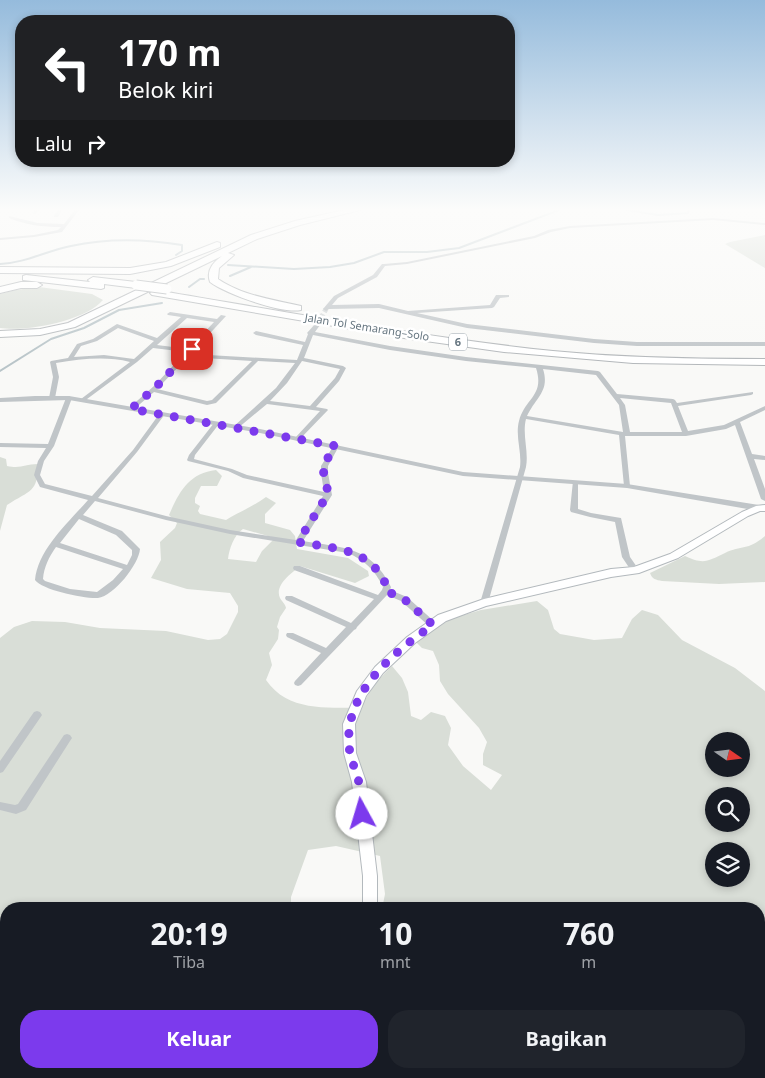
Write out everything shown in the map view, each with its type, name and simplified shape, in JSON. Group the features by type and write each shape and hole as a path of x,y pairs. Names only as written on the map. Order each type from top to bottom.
{"highway":[{"path":"0,273 102,272 149,268 178,260"},
{"path":"0,330 36,329 68,321 194,260"},
{"path":"0,334 40,332 71,325 206,260"},
{"path":"223,260 217,264 213,270 213,280 236,292 353,320"},
{"name":"Jalan Tol Semarang–Solo","path":"0,273 66,282 167,289 470,338 559,349 678,356 765,356"},
{"path":"0,290 21,285 131,288"},
{"name":"Jalan Tol Semarang–Solo","path":"131,288 467,344 627,360 765,362"}],"main road":[{"path":"370,902 370,876 359,782 350,753 349,724 361,694 378,670 411,640 442,618 484,603 611,573 635,570 674,556 743,510 763,505"}],"street":[{"path":"420,260 384,265 378,274 336,297 327,308 367,305 410,312 457,308 486,308 492,306 498,296 507,296"},
{"path":"410,312 417,316 467,326 594,341 637,344 765,344"},
{"path":"131,409 152,390 220,319 170,314"},
{"path":"83,400 105,381 135,361 185,317"},
{"path":"236,427 266,402 281,386 300,360 310,333 317,325"},
{"path":"70,359 79,345 95,340 117,326 159,341"},
{"path":"256,333 306,344"},
{"path":"310,333 390,348 471,360 598,373 616,396 624,410 627,486"},
{"path":"152,346 188,353 257,359 300,360 343,368 333,386 320,396 311,409"},
{"path":"52,398 56,377 52,363 70,359 118,357 135,361"},
{"path":"152,390 214,402 257,359"},
{"path":"484,603 523,466 520,432 524,417 542,386 543,377 539,367"},
{"path":"675,405 751,393"},
{"path":"616,396 673,401 686,434"},
{"path":"0,400 52,398 83,400 297,438 447,471 518,479 627,486 743,510"},
{"path":"69,398 51,446 41,461 37,475 42,485 166,518 230,532 349,551 364,557 378,571 387,587 382,595 298,683"},
{"path":"266,402 325,411 297,438"},
{"path":"524,417 624,434 686,434 719,429 764,410"},
{"path":"78,516 119,533 134,545 136,552 136,556 128,568 114,583 98,595 70,592 42,583 39,580 39,569 78,516 135,450 162,414"},
{"path":"737,422 750,456 763,505"},
{"path":"216,424 191,456 190,460 230,470 245,476 328,495"},
{"path":"0,445 51,446"},
{"path":"298,542 328,495 323,469 325,462 336,446"},
{"path":"750,456 765,458"},
{"path":"575,483 575,511 618,520 626,558 635,570"},
{"path":"56,544 128,568"},
{"path":"297,568 382,595 404,599 433,625"},
{"path":"289,598 353,626"},
{"path":"290,635 326,652"},
{"path":"0,769 36,715"},
{"path":"0,806 16,810 22,807 67,738"}],"shaded area":[{"path":"752,260 765,260 765,268"},
{"path":"39,287 92,294 103,300 83,314 70,319 25,328 0,328 0,294"},
{"path":"0,457 6,459 7,466 16,467 38,464 38,473 31,490 7,505 0,531"},
{"path":"216,470 222,476 217,486 201,486 195,498 195,503 200,506 198,511 200,514 226,520 266,497 276,503 265,514 265,523 290,530 295,536 297,549 348,558 368,571 369,576 355,583 300,566 285,580 279,588 279,593 286,608 280,617 277,627 279,630 278,639 269,653 272,665 266,680 275,690 285,698 308,706 360,708 376,682 392,666 402,678 408,692 411,716 421,720 431,712 445,716 451,728 448,745 463,766 491,790 502,775 483,765 483,754 487,742 479,728 448,694 440,681 439,665 433,651 422,648 416,642 450,619 481,610 537,601 548,610 554,629 560,634 594,640 622,638 632,619 642,610 658,615 682,640 735,668 765,691 765,902 383,902 385,894 380,856 336,846 308,850 291,897 291,902 0,902 0,638 14,627 32,621 65,622 100,628 166,631 208,640 220,639 227,634 238,612 238,606 230,593 187,589 151,578 161,560 160,542 175,528 177,523 169,515 181,491 192,479","holes":["243,529 275,538 262,551 256,562 228,559 232,542"]},
{"path":"765,536 765,582 719,584 662,581 654,579 650,573 685,556 702,561 710,560 754,544"}],"waterway":[{"path":"0,264 20,260"},
{"path":"228,265 294,269 330,267 361,260"},
{"path":"230,276 251,267"},
{"path":"189,287 200,279 204,279"},
{"path":"0,371 51,339 84,328 119,310 162,303"}],"tunnel":[{"path":"317,325 326,309"}],"route":[{"path":"192,349 156,387 131,409 336,446 323,465 322,473 328,494 298,542 349,551 364,557 378,571 387,587 386,591 404,599 433,625 411,640 378,670 361,694 349,724 350,753 359,782 362,814"}]}
